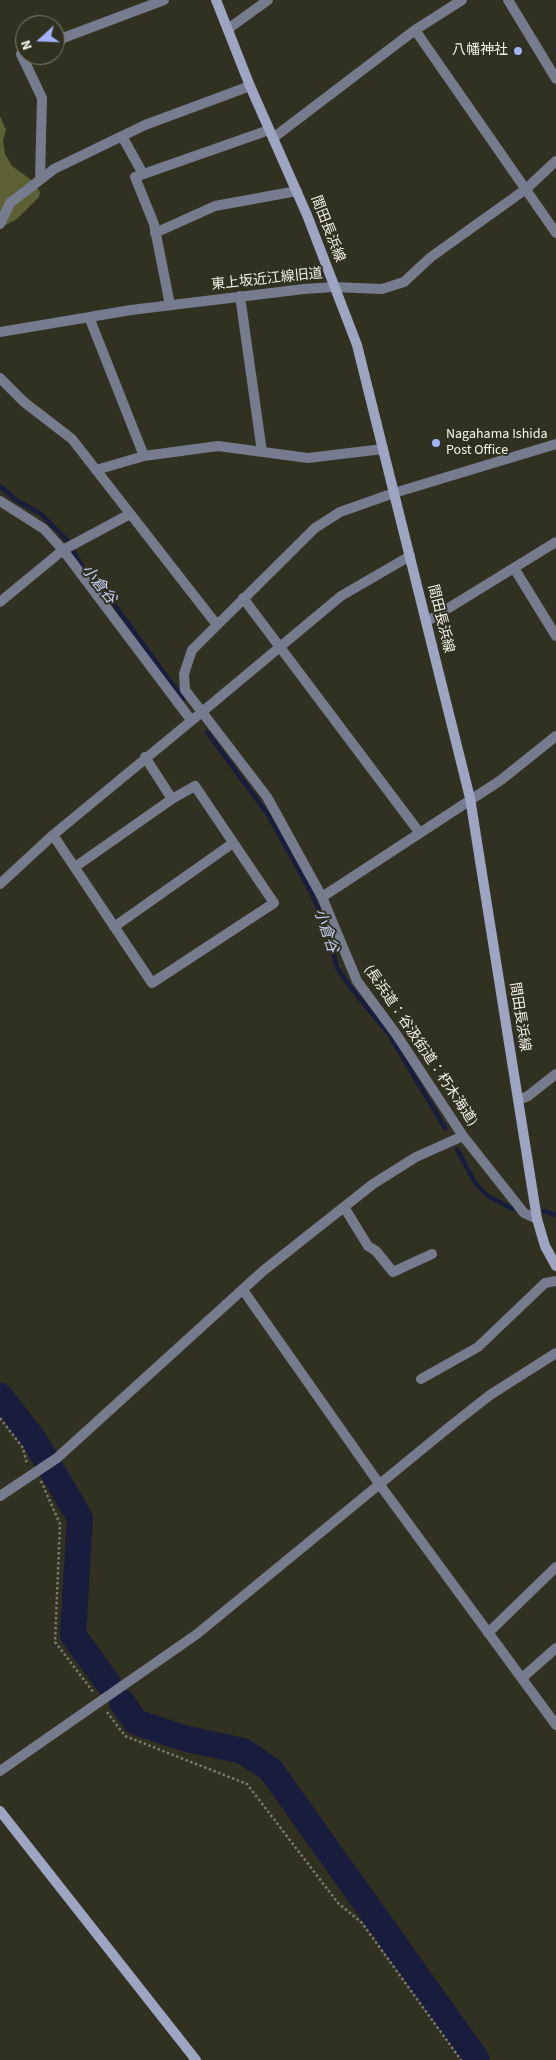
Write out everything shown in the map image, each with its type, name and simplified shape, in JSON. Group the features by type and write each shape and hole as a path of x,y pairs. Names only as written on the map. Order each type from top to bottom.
{"main road":[{"name":"間田長浜線","path":"216,0 250,86 297,191 357,345 470,798 536,1219 545,1246 556,1266"},
{"path":"0,1811 196,2060"}],"street":[{"path":"65,37 164,0"},
{"path":"228,29 268,0"},
{"path":"170,305 156,233 136,177 271,134 415,30 462,0"},
{"path":"508,0 556,79"},
{"path":"415,30 556,233"},
{"path":"26,65 42,98 40,179"},
{"path":"0,224 10,202 54,169 145,125 250,86"},
{"path":"122,136 144,174"},
{"name":"東上坂近江線旧道","path":"0,332 89,316 240,296 334,287 382,289 404,282 431,258 526,189 556,161"},
{"path":"156,233 215,206 297,191"},
{"path":"240,296 262,452"},
{"path":"89,316 144,456"},
{"path":"0,378 24,402 72,439 217,625"},
{"name":"(長浜道：谷汲街道：朽木海道)","path":"536,1219 524,1213 463,1136 396,1034 357,981 322,897 267,797 185,690 184,674 192,650 315,528 340,512 394,493 556,444"},
{"path":"96,470 144,456 218,446 308,458 383,449"},
{"path":"0,501 44,529 63,550 191,720"},
{"path":"0,602 63,550 130,514"},
{"path":"426,622 556,542"},
{"path":"0,884 53,835 145,757 341,596 410,556"},
{"path":"514,568 556,636"},
{"path":"243,598 419,832"},
{"path":"322,897 470,798 501,780 556,736"},
{"path":"145,757 172,798"},
{"path":"53,835 152,983 274,903 196,786 172,798 75,867"},
{"path":"114,927 233,842"},
{"path":"518,1100 528,1096 556,1074"},
{"path":"0,1496 57,1458 243,1290 373,1184 416,1156 463,1136"},
{"path":"344,1207 368,1246 376,1251 393,1272 432,1254"},
{"path":"421,1379 478,1347 545,1283 556,1281"},
{"path":"243,1290 380,1485 556,1725"},
{"path":"0,1771 101,1703 197,1634 490,1395 556,1353"},
{"path":"488,1633 556,1567"},
{"path":"522,1678 556,1648"}],"path":[{"path":"0,1418 23,1448 60,1524 55,1642 125,1736 246,1784 338,1904 362,1923 461,2060"}],"green space":[{"path":"0,116 6,130 3,141 5,154 12,166 34,182 40,192 39,197 17,219 0,228"}],"waterway":[{"name":"小倉谷","path":"0,486 16,500 41,514 67,540 84,570 108,596 183,699"},
{"name":"小倉谷","path":"207,732 269,816 312,894 328,932 337,968 389,1034 445,1128"},
{"name":"小倉谷","path":"457,1149 475,1183 488,1196 513,1209"},
{"name":"小倉谷","path":"544,1211 556,1215"},
{"path":"0,1396 35,1441 80,1518 73,1635 108,1683"},
{"path":"122,1702 136,1722 183,1738 243,1751 271,1770 477,2060"}],"place":[{"name":"八幡神社","path":"518,51"},
{"name":"Nagahama Ishida Post Office","path":"436,443"}]}
